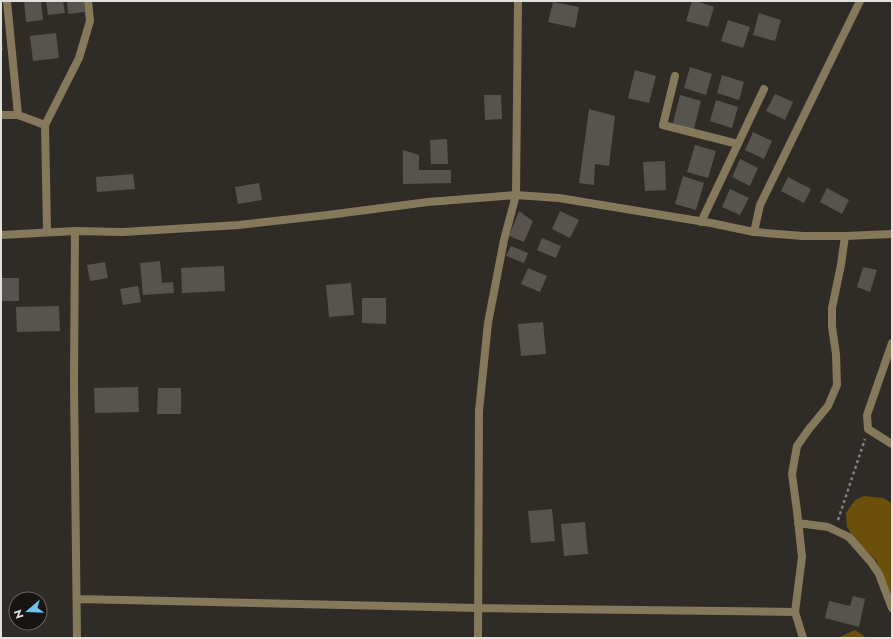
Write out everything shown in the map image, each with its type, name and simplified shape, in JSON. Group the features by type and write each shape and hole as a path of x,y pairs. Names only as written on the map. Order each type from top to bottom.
{"street":[{"path":"7,1 18,115"},
{"path":"47,232 45,125 79,58 90,21 88,1"},
{"path":"478,638 479,411 488,323 504,240 516,195 518,1"},
{"path":"754,232 760,205 860,1"},
{"path":"675,76 663,125 738,144"},
{"path":"701,222 764,89"},
{"path":"1,115 18,115 45,125"},
{"path":"1,235 75,231 123,232 239,224 328,215 428,202 516,195 559,198 754,232 803,236 892,234"},
{"path":"75,231 74,384 78,599 77,638"},
{"path":"803,638 795,612 802,557 792,474 797,446 828,406 837,384 836,354 832,327 832,308 842,265 845,236"},
{"path":"892,343 867,415 868,429 892,444"},
{"path":"798,523 828,527 849,537 871,562 879,574 892,608"},
{"path":"78,599 478,608 795,612"}],"path":[{"path":"828,527 839,519 868,429"}],"shaded area":[{"path":"864,496 883,498 892,503 892,596 876,560 855,540 847,527 846,513 855,500"},
{"path":"855,630 867,638 837,638"}],"building":[{"path":"24,1 41,1 43,20 26,22"},
{"path":"46,1 63,1 65,13 48,15"},
{"path":"67,1 84,1 85,12 68,14"},
{"path":"692,1 714,7 708,27 686,21"},
{"path":"553,2 579,7 575,28 548,22"},
{"path":"759,13 781,20 775,41 753,35"},
{"path":"728,20 750,27 743,48 721,41"},
{"path":"56,33 59,58 33,61 30,36"},
{"path":"690,67 712,74 706,95 684,88"},
{"path":"635,70 656,76 649,103 628,98"},
{"path":"722,75 744,82 739,100 717,93"},
{"path":"775,94 793,102 785,120 766,111"},
{"path":"484,95 501,95 502,119 485,120"},
{"path":"680,95 701,101 694,129 673,123"},
{"path":"716,100 738,107 732,128 710,121"},
{"path":"589,109 615,116 609,166 595,164 594,185 579,183"},
{"path":"753,132 772,141 764,159 745,150"},
{"path":"447,139 448,164 431,164 430,140"},
{"path":"695,145 716,151 708,178 687,172"},
{"path":"403,150 419,155 419,170 451,170 451,183 403,184"},
{"path":"740,159 758,168 750,186 732,177"},
{"path":"665,161 666,190 645,191 643,162"},
{"path":"133,174 135,189 97,192 96,177"},
{"path":"683,176 704,183 696,210 675,204"},
{"path":"788,177 811,189 804,203 781,191"},
{"path":"259,183 262,200 238,204 235,187"},
{"path":"827,188 849,200 842,214 820,202"},
{"path":"730,189 749,198 740,215 722,207"},
{"path":"519,211 533,221 524,242 509,236"},
{"path":"560,211 579,220 570,238 552,229"},
{"path":"542,238 561,246 556,258 537,250"},
{"path":"511,246 528,253 524,263 506,256"},
{"path":"160,261 162,283 173,282 174,293 143,295 140,263"},
{"path":"105,262 108,278 90,281 87,265"},
{"path":"224,266 225,291 182,293 181,268"},
{"path":"863,267 877,270 870,292 857,287"},
{"path":"528,268 547,276 540,292 521,284"},
{"path":"1,278 19,278 19,301 1,301"},
{"path":"351,283 354,315 329,317 326,285"},
{"path":"138,286 141,302 123,305 120,289"},
{"path":"362,298 386,298 386,324 362,323"},
{"path":"59,306 60,331 17,332 16,307"},
{"path":"543,322 546,354 521,356 518,324"},
{"path":"138,387 139,412 95,413 94,388"},
{"path":"158,388 181,388 181,414 157,414"},
{"path":"552,509 555,541 531,543 528,511"},
{"path":"585,522 588,554 564,556 561,524"},
{"path":"853,596 865,599 859,627 825,618 829,601 850,606"}]}
